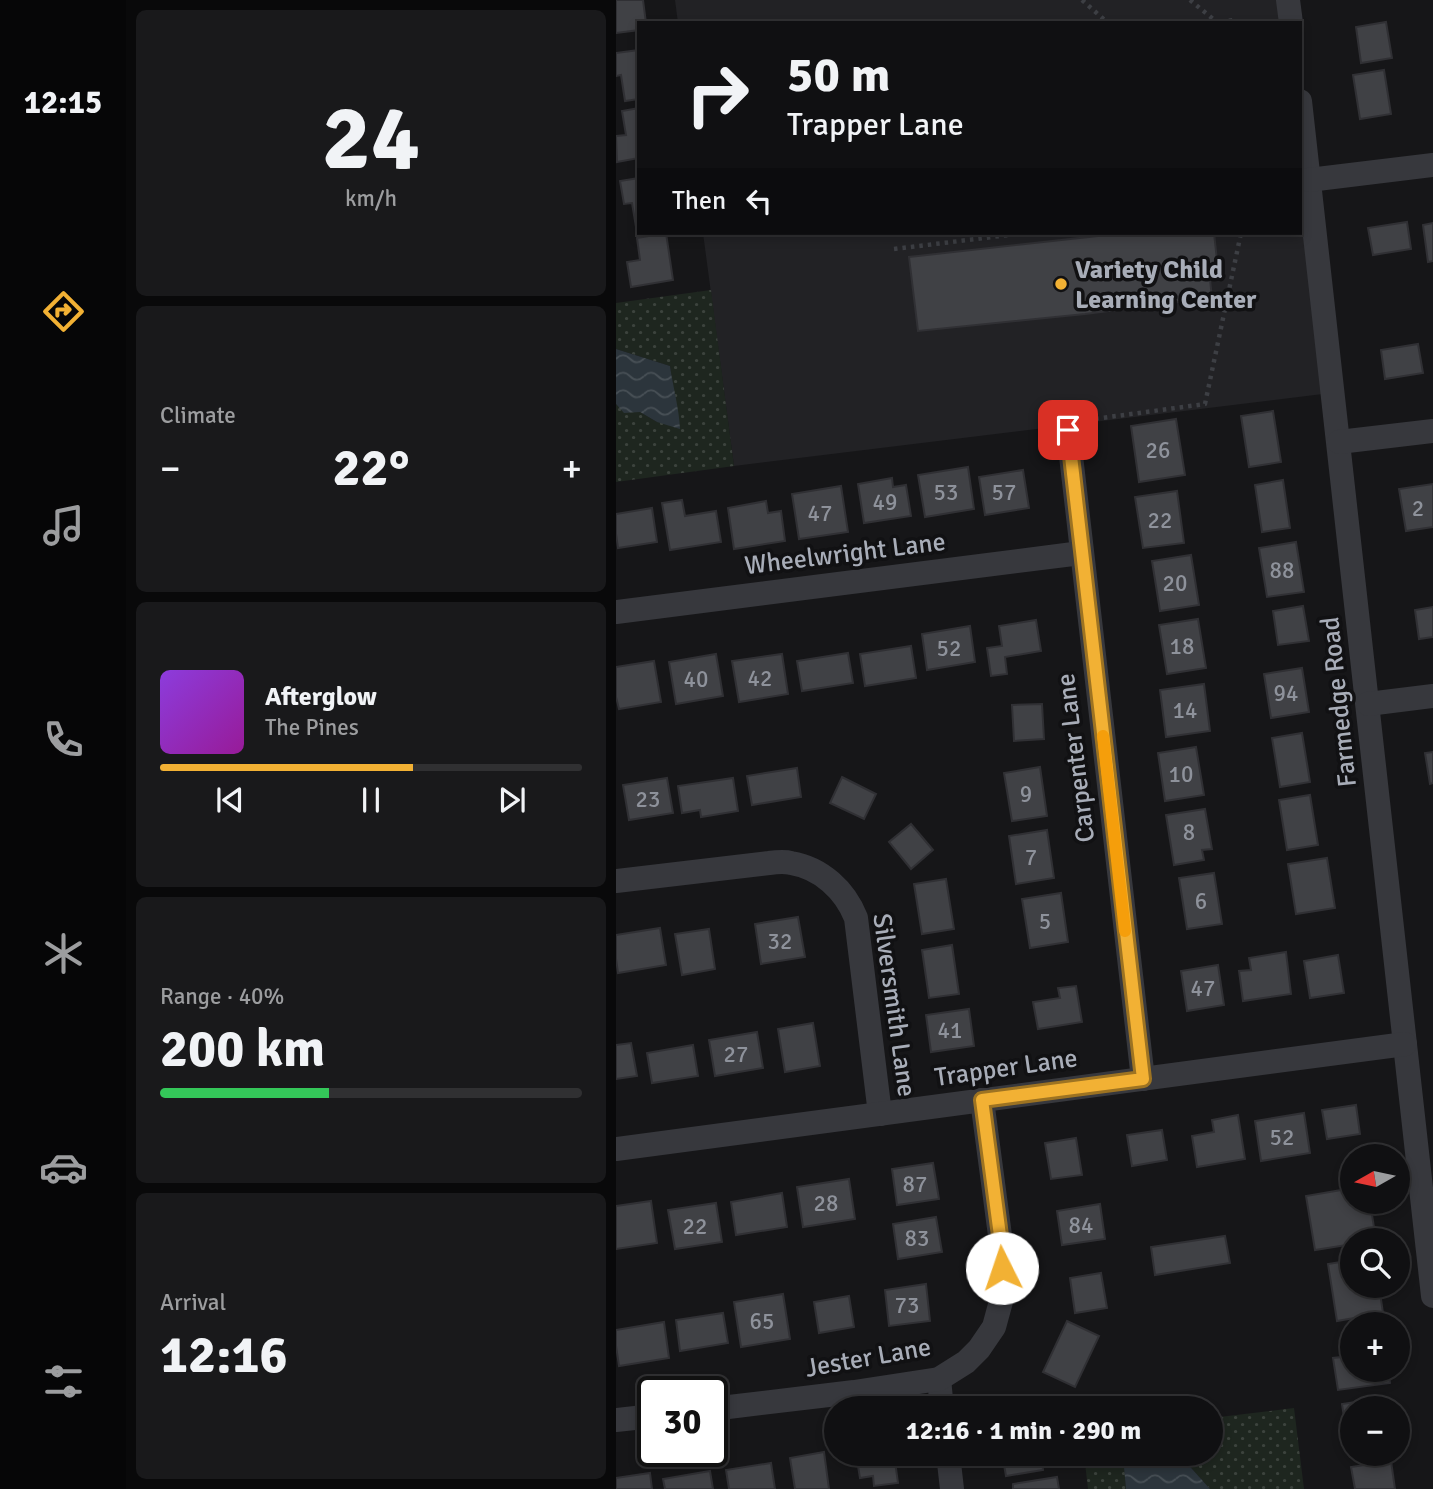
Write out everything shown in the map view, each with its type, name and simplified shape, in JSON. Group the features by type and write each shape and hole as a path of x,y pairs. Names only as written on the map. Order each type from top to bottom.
{"street":[{"path":"1289,0 1291,21"},
{"name":"Farmedge Road","path":"1302,117 1433,1296"},
{"path":"1310,180 1433,165"},
{"name":"Carpenter Lane","path":"1074,425 1081,553 1143,1079"},
{"path":"1339,442 1433,431"},
{"name":"Wheelwright Lane","path":"616,612 1081,553"},
{"path":"1368,704 1433,696"},
{"name":"Silversmith Lane","path":"616,881 780,862 790,862 813,870 831,880 851,904 856,918 880,1114"},
{"name":"Trapper Lane","path":"616,1149 1405,1044"},
{"name":"Jester Lane","path":"728,1407 939,1379 966,1362 979,1349 994,1326 1003,1294 1001,1243 982,1100"},
{"path":"939,1379 941,1396"},
{"path":"616,1420 637,1418"},
{"path":"949,1466 952,1489"}],"path":[{"path":"1082,0 1106,21"},
{"path":"1190,0 1218,21"},
{"path":"1227,21 1235,20"},
{"path":"894,249 1009,235"},
{"path":"1074,425 1205,404 1241,235"}],"shaded area":[{"path":"675,0 1286,0 1288,21 678,21"},
{"path":"1302,143 1331,393 734,466 703,235 1302,235"},
{"path":"711,290 734,466 616,482 616,404 624,412 640,412 657,422 673,386 670,366 616,349 616,303"},
{"path":"1294,1408 1304,1489 1210,1489 1189,1466 1223,1466 1223,1417"},
{"path":"1085,1466 1125,1466 1126,1489 1088,1489"}],"water":[{"path":"616,349 670,366 680,429 657,422 640,412 624,413 616,404"},
{"path":"1124,1466 1189,1466 1210,1489 1126,1489"}],"building":[{"path":"616,0 643,0 646,21 637,21 637,30 616,33"},
{"path":"1386,22 1392,58 1361,63 1356,27"},
{"path":"637,50 637,99 625,101 621,75 616,76 616,53"},
{"path":"1384,70 1391,114 1360,119 1353,75"},
{"path":"637,108 637,158 617,162 616,136 626,135 622,111"},
{"path":"637,178 637,227 632,203 624,204 620,181"},
{"path":"1407,222 1411,249 1373,255 1368,228"},
{"path":"1433,223 1433,261 1428,262 1423,225"},
{"path":"666,235 673,280 631,287 627,262 640,260 637,238"},
{"name":"Variety Child Learning Center","path":"1214,235 1218,269 1209,270 1212,298 918,331 909,257 1097,236"},
{"path":"1418,344 1423,373 1385,379 1381,350"},
{"path":"1273,411 1281,462 1249,467 1241,416"},
{"path":"1176,419 1185,475 1139,482 1131,426"},
{"path":"968,467 974,509 925,517 918,475"},
{"path":"1023,470 1029,508 985,515 979,477"},
{"path":"892,478 893,487 906,485 911,516 864,523 858,484"},
{"path":"1283,480 1290,528 1262,532 1255,485"},
{"path":"1433,484 1433,527 1406,531 1399,489"},
{"path":"841,486 848,532 799,539 792,494"},
{"path":"1177,491 1184,543 1143,548 1135,497"},
{"path":"682,500 685,516 716,511 721,542 670,550 662,503"},
{"path":"766,501 768,513 781,511 785,541 734,549 728,508"},
{"path":"652,508 657,542 618,548 616,514"},
{"path":"1296,542 1304,592 1267,597 1259,548"},
{"path":"1191,555 1199,605 1160,611 1152,561"},
{"path":"1303,606 1309,641 1278,645 1273,611"},
{"path":"1433,607 1433,637 1419,639 1415,610"},
{"path":"1198,619 1206,668 1167,674 1159,625"},
{"path":"1036,620 1041,651 1005,657 1007,674 991,676 987,648 1002,646 999,626"},
{"path":"970,626 975,662 927,670 922,634"},
{"path":"911,646 916,678 865,686 860,654"},
{"path":"848,653 853,683 802,691 797,661"},
{"path":"716,654 723,696 676,704 669,662"},
{"path":"782,654 788,694 739,702 732,661"},
{"path":"654,661 661,702 619,709 616,697 616,667"},
{"path":"1302,668 1309,712 1271,718 1264,674"},
{"path":"1204,684 1210,731 1166,737 1160,690"},
{"path":"1042,704 1044,739 1014,741 1012,705"},
{"path":"1302,733 1310,782 1280,787 1272,738"},
{"path":"1196,747 1204,795 1165,801 1158,753"},
{"path":"1433,752 1433,783 1430,784 1425,753"},
{"path":"1040,767 1047,816 1012,821 1004,773"},
{"path":"797,768 801,797 752,805 747,776"},
{"path":"842,777 876,794 864,819 830,803"},
{"path":"667,778 673,813 629,820 623,785"},
{"path":"733,778 738,811 701,817 700,810 682,813 678,786"},
{"path":"1310,795 1318,845 1287,850 1279,800"},
{"path":"1205,809 1212,849 1202,850 1204,860 1174,865 1166,815"},
{"path":"911,824 933,850 911,869 889,842"},
{"path":"1047,830 1054,878 1016,884 1009,836"},
{"path":"1327,858 1335,908 1296,914 1288,864"},
{"path":"1214,873 1222,924 1187,929 1179,878"},
{"path":"946,879 954,929 922,934 914,884"},
{"path":"1061,893 1068,942 1030,948 1022,899"},
{"path":"798,917 805,957 761,964 755,924"},
{"path":"660,928 666,965 618,973 616,935"},
{"path":"709,929 715,969 682,975 675,934"},
{"path":"952,945 959,994 929,998 922,950"},
{"path":"1286,952 1291,994 1243,1001 1239,971 1251,970 1249,958"},
{"path":"1338,955 1344,993 1310,998 1304,961"},
{"path":"1218,965 1224,1005 1187,1011 1181,971"},
{"path":"1076,986 1082,1022 1038,1029 1033,1002 1060,998 1058,988"},
{"path":"969,1009 974,1046 931,1052 926,1015"},
{"path":"813,1023 820,1066 785,1072 778,1029"},
{"path":"757,1032 763,1068 715,1076 709,1040"},
{"path":"631,1043 637,1076 616,1079 616,1045"},
{"path":"693,1045 698,1076 652,1083 647,1053"},
{"path":"1356,1105 1360,1134 1327,1139 1322,1110"},
{"path":"1304,1113 1310,1153 1261,1161 1255,1121"},
{"path":"1238,1115 1245,1159 1197,1167 1192,1136 1214,1132 1212,1120"},
{"path":"1162,1130 1167,1160 1132,1166 1127,1135"},
{"path":"1076,1138 1082,1175 1051,1179 1045,1143"},
{"path":"933,1163 939,1199 897,1205 892,1169"},
{"path":"849,1179 855,1219 803,1227 797,1187"},
{"path":"1340,1190 1340,1214 1372,1214 1374,1228 1340,1228 1340,1246 1315,1250 1306,1196"},
{"path":"782,1193 787,1227 736,1235 731,1202"},
{"path":"651,1201 657,1243 616,1249 616,1206"},
{"path":"716,1203 722,1242 675,1249 668,1210"},
{"path":"1100,1204 1105,1239 1062,1245 1057,1211"},
{"path":"936,1217 942,1252 898,1259 893,1224"},
{"path":"1225,1236 1230,1263 1155,1275 1151,1247"},
{"path":"1340,1262 1340,1298 1381,1298 1383,1312 1340,1312 1340,1320 1337,1321 1328,1264"},
{"path":"1101,1273 1107,1308 1075,1313 1070,1278"},
{"path":"926,1284 930,1321 889,1326 885,1290"},
{"path":"783,1294 790,1339 741,1347 734,1302"},
{"path":"849,1296 854,1327 819,1333 814,1302"},
{"path":"723,1313 728,1343 680,1351 676,1320"},
{"path":"1067,1321 1099,1336 1075,1387 1043,1372"},
{"path":"664,1322 669,1358 619,1366 616,1330"},
{"path":"1340,1357 1340,1382 1390,1383 1338,1390 1333,1358"},
{"path":"824,1452 829,1489 795,1489 790,1458"},
{"path":"771,1463 775,1489 729,1489 726,1470"},
{"path":"858,1466 896,1466 898,1483 874,1486 873,1476 860,1478"},
{"path":"1004,1466 1042,1466 1043,1470 1006,1476"},
{"path":"1392,1466 1395,1489 1355,1489 1351,1467"},
{"path":"710,1471 713,1489 665,1489 663,1479"},
{"path":"650,1473 652,1489 616,1489 616,1478"},
{"path":"1057,1477 1059,1489 1013,1489 1013,1484"}],"slow traffic":[{"path":"1103,736 1125,931"}],"place":[{"name":"Variety Child Learning Center","path":"1061,284"}],"route":[{"path":"1002,1268 982,1100 1143,1079 1068,430"}]}
